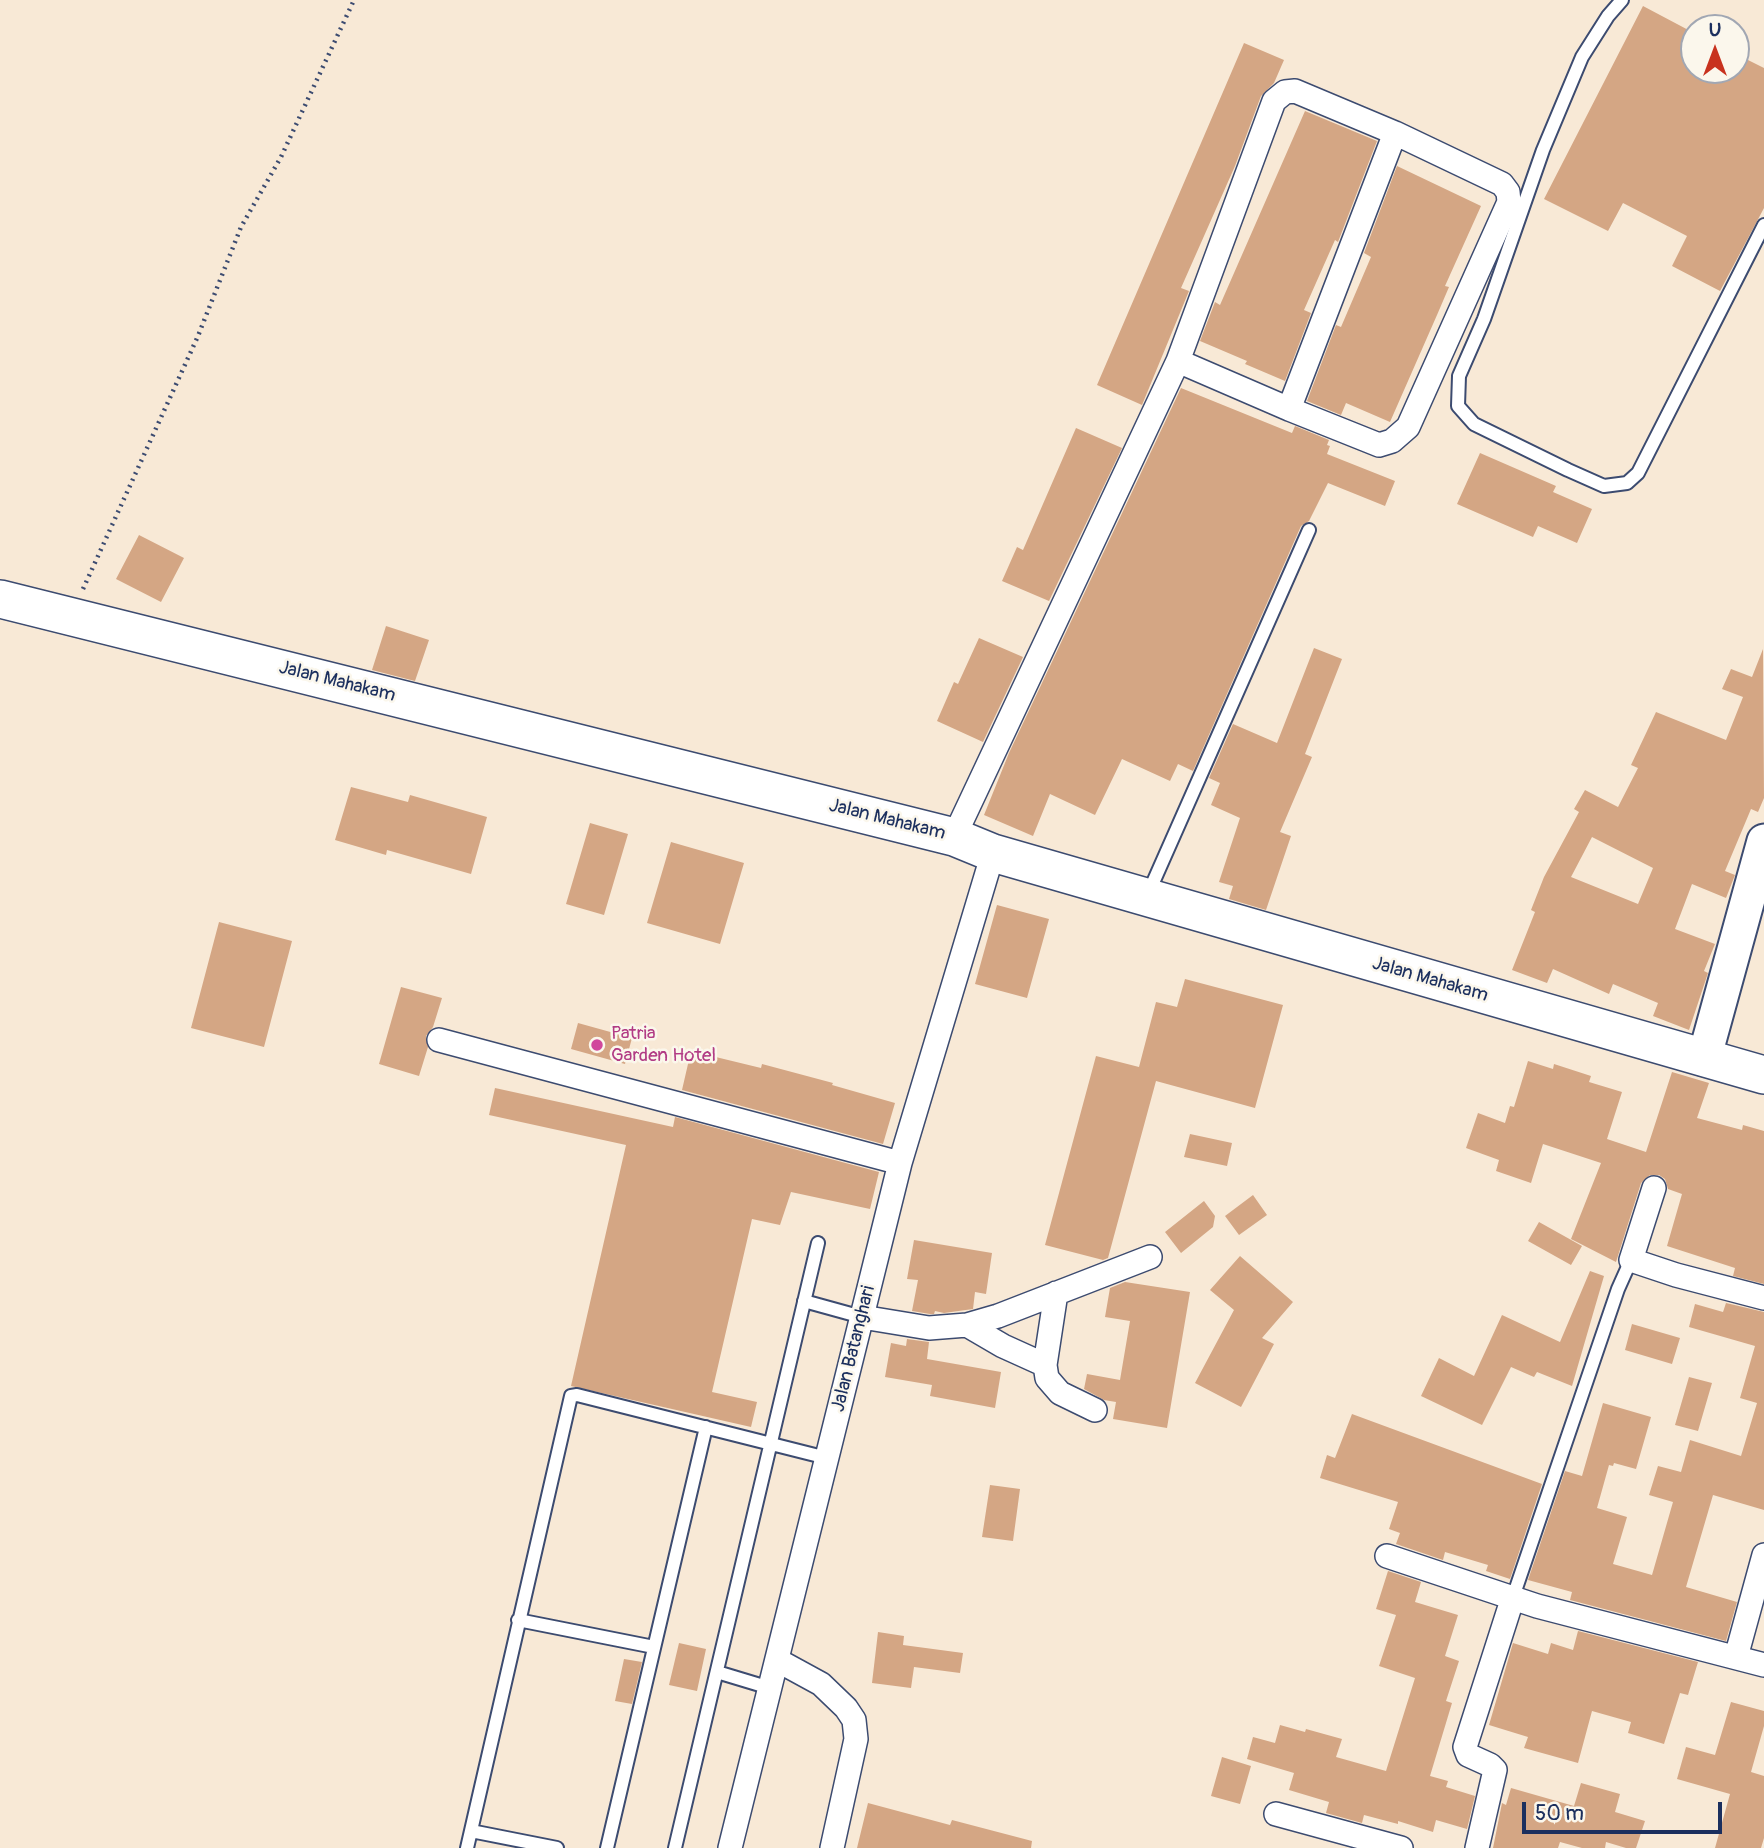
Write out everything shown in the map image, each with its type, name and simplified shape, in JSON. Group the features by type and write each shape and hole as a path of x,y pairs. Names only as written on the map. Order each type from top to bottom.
{"main road":[{"name":"Jalan Mahakam","path":"0,599 954,837 993,853 1764,1075"}],"street":[{"path":"954,837 1178,361 1274,101 1285,92 1295,91 1395,133 1502,184 1508,192 1509,202 1408,428 1392,441 1380,445 1178,361"},
{"path":"1289,409 1395,133"},
{"path":"1704,1059 1764,841"},
{"name":"Jalan Batanghari","path":"730,1848 900,1163 993,853"},
{"path":"439,1040 900,1163"},
{"path":"1654,1188 1630,1260 1675,1275 1764,1298"},
{"path":"862,1317 929,1328 967,1325 998,1316 1150,1257"},
{"path":"1056,1293 1045,1365 1047,1378 1060,1393 1095,1410"},
{"path":"967,1325 1003,1346 1045,1365"},
{"path":"1736,1657 1764,1555"},
{"path":"1387,1556 1537,1606 1764,1665"},
{"path":"1477,1848 1495,1770 1468,1755 1465,1748 1513,1597"},
{"path":"777,1660 821,1684 846,1708 854,1720 856,1739 832,1848"},
{"path":"1276,1814 1401,1848"}],"lane":[{"path":"1622,0 1608,16 1582,57 1543,150 1484,319 1459,376 1458,406 1474,424 1568,470 1604,486 1626,483 1637,473 1764,225"},
{"path":"1147,898 1309,530"},
{"path":"675,1848 818,1243"},
{"path":"1513,1597 1630,1260"},
{"path":"804,1301 862,1317"},
{"path":"467,1848 571,1396 577,1395 827,1458"},
{"path":"607,1848 706,1427"},
{"path":"518,1620 654,1647"},
{"path":"717,1672 770,1688"},
{"path":"471,1831 557,1848"}],"path":[{"path":"71,616 198,336 241,227 281,158 354,0"}],"building":[{"path":"1643,6 1680,26 1680,84 1750,84 1750,61 1764,68 1764,208 1720,291 1672,266 1687,236 1623,203 1608,231 1544,199"},
{"path":"1244,43 1284,60 1274,83 1261,96 1235,166 1181,288 1189,291 1142,405 1097,385"},
{"path":"1305,111 1377,141 1338,242 1335,240 1304,310 1311,313 1285,381 1200,341 1215,302 1220,305"},
{"path":"1397,166 1481,206 1445,286 1449,287 1390,422 1346,403 1341,415 1307,401 1336,325 1341,327 1371,257 1364,253"},
{"path":"1181,388 1292,433 1295,426 1329,440 1327,454 1395,481 1385,506 1328,483 1309,521 1301,526 1193,771 1178,764 1170,781 1122,759 1095,815 1050,794 1033,836 984,815 1009,753"},
{"path":"1076,428 1122,448 1049,601 1002,581 1017,547 1023,550"},
{"path":"1480,453 1556,486 1553,492 1592,509 1577,543 1538,526 1533,537 1457,504"},
{"path":"139,535 184,558 161,602 116,579"},
{"path":"386,626 429,640 415,681 372,670"},
{"path":"979,638 1023,657 983,742 937,721 954,682 958,684"},
{"path":"1314,648 1342,659 1305,754 1312,757 1280,832 1291,836 1266,910 1229,899 1233,886 1219,882 1240,818 1211,805 1220,783 1209,778 1233,724 1277,743"},
{"path":"1763,649 1764,798 1758,812 1751,809 1725,871 1735,875 1726,898 1692,884 1675,929 1715,944 1704,971 1708,973 1689,1030 1653,1016 1658,1003 1613,984 1609,994 1553,969 1547,983 1512,970 1535,912 1531,910 1544,877 1579,812 1574,809 1585,790 1618,807 1638,768 1631,765 1656,712 1726,740 1743,697 1722,689 1731,669 1752,677","holes":["1592,837 1653,868 1638,904 1571,877"]},
{"path":"351,787 408,802 410,795 487,817 471,874 387,850 386,855 335,840"},
{"path":"590,823 628,834 604,915 566,904"},
{"path":"671,842 744,863 720,944 647,923"},
{"path":"997,905 1049,919 1027,998 975,984"},
{"path":"219,922 292,941 264,1047 191,1028"},
{"path":"1185,979 1283,1005 1255,1108 1156,1081 1108,1258 1103,1260 1045,1245 1096,1056 1139,1067 1156,1002 1177,1007"},
{"path":"401,987 442,998 433,1027 426,1036 428,1047 419,1076 379,1064"},
{"path":"578,1023 632,1038 625,1064 571,1049"},
{"path":"691,1051 761,1068 762,1064 895,1103 883,1144 682,1090"},
{"path":"1528,1061 1553,1069 1554,1064 1591,1076 1589,1082 1622,1092 1607,1139 1646,1152 1672,1072 1709,1083 1697,1118 1742,1130 1743,1125 1764,1131 1764,1284 1733,1276 1735,1268 1667,1246 1682,1194 1668,1189 1665,1179 1659,1175 1650,1175 1641,1183 1616,1262 1571,1239 1601,1163 1543,1144 1531,1183 1496,1171 1499,1160 1466,1148 1478,1113 1505,1123 1510,1106 1514,1107"},
{"path":"495,1088 673,1127 675,1117 879,1172 870,1209 791,1192 780,1225 752,1219 712,1392 757,1402 751,1427 571,1386 626,1145 489,1115"},
{"path":"1190,1134 1232,1143 1227,1166 1184,1157"},
{"path":"1253,1195 1267,1215 1239,1235 1225,1216"},
{"path":"1204,1201 1215,1216 1213,1227 1181,1253 1165,1232"},
{"path":"1539,1222 1582,1246 1571,1265 1528,1241"},
{"path":"914,1240 992,1253 986,1294 975,1292 973,1309 944,1313 935,1311 934,1314 912,1311 918,1280 907,1279"},
{"path":"1240,1256 1293,1302 1262,1338 1274,1344 1241,1407 1195,1383 1234,1310 1210,1290"},
{"path":"1590,1271 1604,1276 1572,1386 1537,1372 1534,1377 1511,1367 1482,1425 1421,1396 1439,1358 1474,1376 1502,1315 1560,1342"},
{"path":"1125,1282 1190,1292 1167,1428 1113,1419 1116,1402 1104,1400 1084,1389 1087,1374 1120,1380 1130,1321 1105,1317 1110,1288"},
{"path":"1726,1303 1764,1312 1764,1510 1713,1495 1686,1587 1737,1602 1726,1641 1570,1600 1572,1592 1528,1580 1565,1471 1582,1476 1603,1403 1651,1417 1636,1469 1614,1463 1613,1466 1609,1465 1597,1508 1627,1517 1613,1564 1652,1575 1673,1502 1649,1495 1658,1466 1681,1472 1690,1440 1741,1456 1757,1403 1740,1398 1755,1346 1689,1327 1695,1304 1723,1312"},
{"path":"1632,1324 1680,1338 1672,1364 1625,1350"},
{"path":"907,1339 929,1342 927,1359 1001,1372 995,1408 930,1396 932,1385 885,1377 891,1343 906,1346"},
{"path":"1689,1377 1712,1383 1698,1431 1675,1425"},
{"path":"1352,1414 1542,1484 1510,1579 1486,1571 1488,1565 1445,1552 1443,1560 1396,1544 1400,1533 1389,1529 1398,1502 1320,1478 1327,1455 1335,1458"},
{"path":"990,1485 1020,1489 1013,1541 982,1537"},
{"path":"1388,1571 1421,1582 1415,1602 1458,1615 1445,1656 1459,1661 1446,1701 1452,1703 1430,1776 1448,1781 1446,1787 1475,1796 1467,1829 1436,1820 1433,1832 1398,1821 1398,1824 1364,1815 1362,1823 1326,1813 1329,1802 1289,1790 1294,1773 1247,1759 1253,1737 1275,1743 1280,1725 1342,1739 1336,1757 1386,1771 1415,1678 1379,1666 1396,1615 1376,1609"},
{"path":"1578,1631 1698,1662 1688,1695 1680,1693 1664,1744 1628,1733 1631,1722 1592,1711 1578,1763 1524,1748 1528,1737 1489,1725 1513,1643 1548,1654 1551,1643 1573,1650"},
{"path":"878,1632 904,1636 903,1645 963,1653 960,1673 914,1667 911,1688 872,1683"},
{"path":"679,1643 706,1649 697,1691 669,1685"},
{"path":"624,1659 642,1662 632,1704 615,1701"},
{"path":"1731,1702 1764,1711 1764,1726 1751,1772 1764,1776 1764,1838 1761,1848 1715,1848 1730,1794 1677,1779 1686,1747 1715,1755"},
{"path":"1222,1757 1251,1766 1240,1804 1211,1796"},
{"path":"1581,1783 1620,1794 1615,1812 1645,1821 1636,1848 1606,1842 1605,1848 1582,1848 1560,1842 1558,1848 1493,1848 1502,1803 1506,1805 1511,1788 1574,1806"},
{"path":"868,1803 950,1825 952,1820 1032,1841 1031,1848 857,1848"}],"place":[{"name":"Patria Garden Hotel","path":"597,1045"}]}
